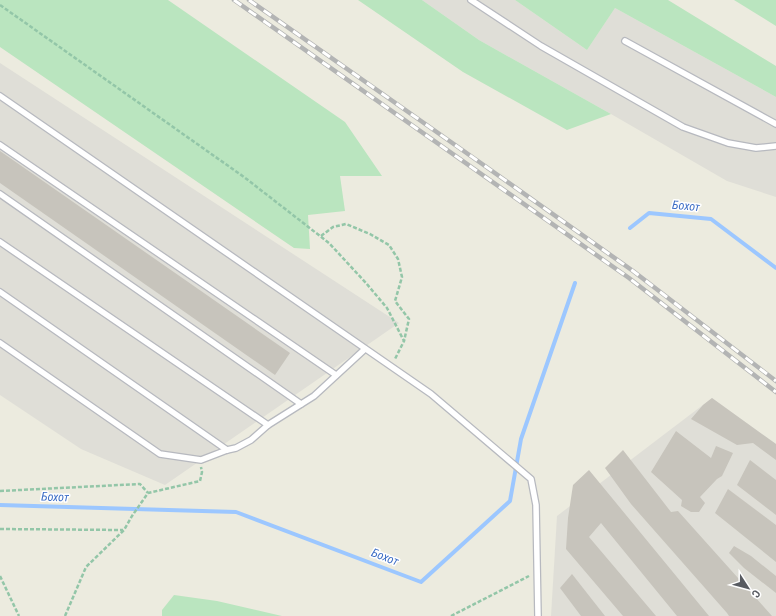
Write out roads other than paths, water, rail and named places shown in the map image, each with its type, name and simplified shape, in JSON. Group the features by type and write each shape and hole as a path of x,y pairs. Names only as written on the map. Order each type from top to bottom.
{"lane":[{"path":"471,0 541,46 682,127 728,143 756,148 776,146"},
{"path":"625,41 776,124"},
{"path":"0,96 431,394 531,479 536,505 538,616"},
{"path":"0,144 336,375"},
{"path":"0,194 301,404"},
{"path":"0,242 268,425"},
{"path":"0,292 227,450"},
{"path":"0,343 160,454 201,460 236,448 251,440 268,425 314,396 365,349"}],"waterway":[{"name":"Бохот","path":"630,228 649,213 711,219 776,268"},
{"name":"Бохот","path":"0,505 236,512 421,582 510,501 521,439 575,283"}],"railway":[{"path":"234,0 629,278 776,392"},
{"path":"249,0 633,271 776,381"}]}
